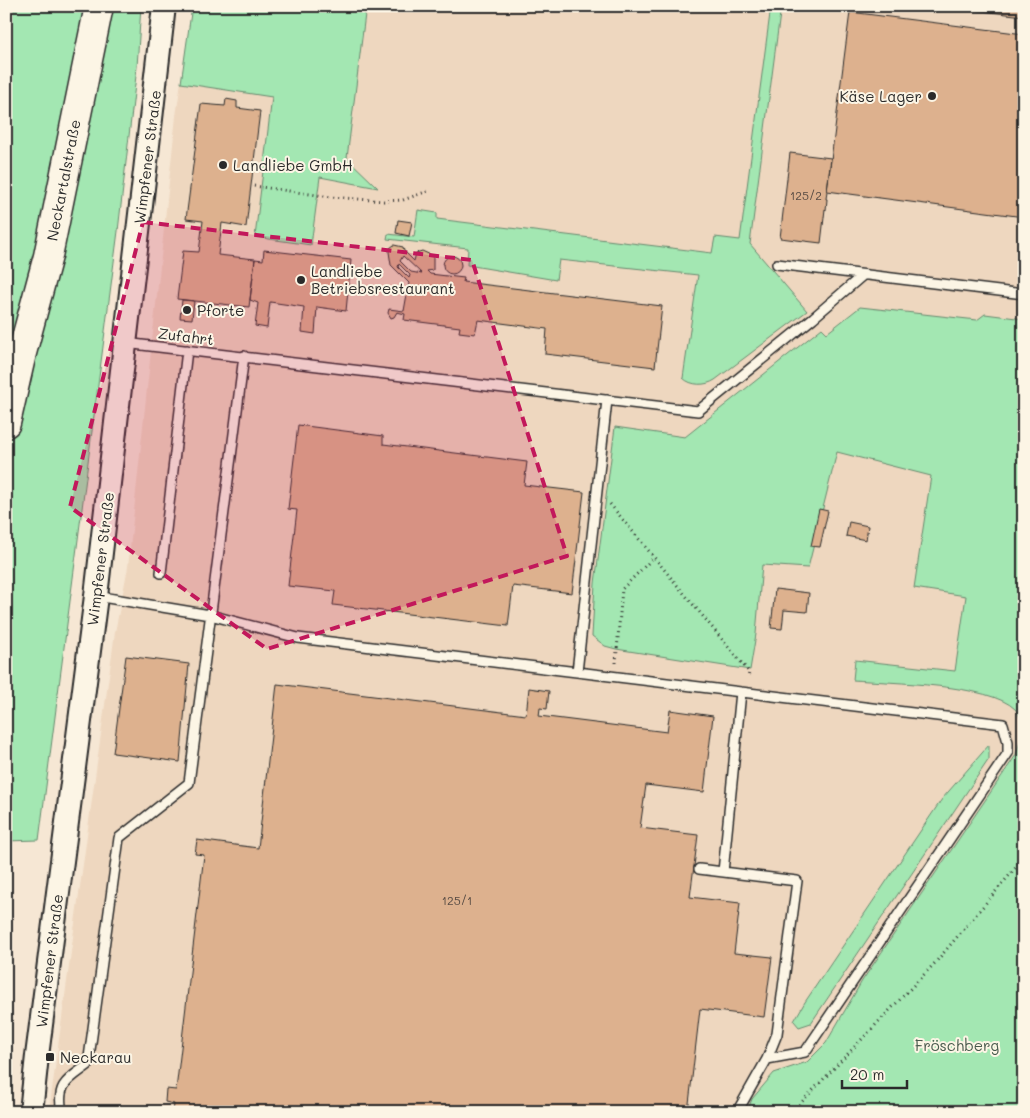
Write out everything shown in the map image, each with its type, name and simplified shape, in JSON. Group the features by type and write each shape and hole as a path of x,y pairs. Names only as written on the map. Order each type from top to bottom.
{"main road":[{"name":"Neckartalstraße","path":"6,423 22,353 48,256 99,6"},
{"name":"Neckartalstraße","path":"6,398 22,353"}],"street":[{"name":"Wimpfener Straße","path":"31,1112 96,596 164,6"}],"lane":[{"path":"777,264 863,276 1024,294"},
{"name":"Zufahrt","path":"125,343 698,411 863,276"},
{"path":"160,574 187,350"},
{"path":"62,1112 59,1099 65,1082 88,1066 119,838 189,783 244,356"},
{"path":"577,672 606,400"},
{"path":"96,596 210,615 298,638 1003,724 1008,742 1008,753 804,1052 767,1059"},
{"path":"723,872 743,692"},
{"path":"699,869 797,881 777,1034 767,1059 737,1112"}],"path":[{"path":"254,186 331,197 384,201 403,200 431,190"},
{"path":"597,488 749,672 743,692"},
{"path":"615,677 622,589 654,557"},
{"path":"792,1112 935,963 1024,858"}],"highlighted area":[{"path":"143,222 472,260 567,556 267,649 70,507"}],"shaded area":[{"path":"192,6 1024,6 1024,775 778,1112 49,1112 115,632 128,567 176,116"}],"green space":[{"path":"6,6 141,6 137,67 118,231 39,840 6,841"},
{"path":"192,6 366,6 347,158 378,188 320,177 311,245 255,237 272,97 181,83"},
{"path":"771,6 781,6 750,244 807,311 715,380 699,384 690,383 683,378 698,275 559,260 556,280 467,265 468,248 387,239 388,234 414,237 418,210 437,213 437,219 712,253 715,237 740,240"},
{"path":"860,307 977,320 985,314 1024,319 1024,727 1015,709 1002,701 984,694 939,686 853,680 855,660 955,671 966,596 914,588 931,476 837,452 808,568 762,565 756,634 750,670 616,649 605,646 592,636 595,583 615,427 685,437 822,328 827,333"},
{"name":"Fröschberg","path":"1024,728 1024,1112 747,1112 752,1099 774,1073 807,1062 826,1043 862,981 1016,755"},
{"path":"989,745 989,759 811,1023 799,1027 794,1021 805,1002 942,799"}],"building":[{"path":"938,6 1024,6 1024,16"},
{"name":"Käse Lager","path":"850,12 1024,34 1024,217 827,191"},
{"name":"Landliebe GmbH","path":"226,99 237,101 237,108 260,111 246,227 222,223 218,255 255,259 249,307 177,299 183,251 199,252 203,221 186,219 201,104 225,106"},
{"path":"790,153 831,158 821,243 780,238"},
{"path":"398,220 412,222 409,236 396,233"},
{"path":"394,245 403,247 404,251 414,261 416,253 422,251 433,256 433,270 427,271 430,274 464,278 463,282 662,306 655,367 545,354 547,329 478,320 475,334 459,332 460,327 404,320 405,314 397,312 391,318 388,313 389,309 404,311 409,283 391,265 390,248","holes":["403,256 422,274 411,272 400,261","399,264 410,275 409,278 398,267"]},
{"name":"Landliebe Betriebsrestaurant","path":"264,250 351,260 346,311 317,307 315,334 302,332 304,307 270,302 267,328 255,326 258,303 250,300 255,259 263,260"},
{"path":"448,256 456,256 461,261 459,272 448,274 443,269 443,261"},
{"name":"Pforte","path":"182,300 194,301 192,319 180,318"},
{"path":"298,425 383,436 383,444 527,462 524,485 584,492 572,593 513,586 508,626 333,605 335,591 288,586 297,510 288,509"},
{"path":"819,509 828,511 820,547 811,546"},
{"path":"849,522 868,526 866,540 846,536"},
{"path":"775,589 809,593 807,612 784,610 782,629 771,628"},
{"path":"126,656 189,664 180,762 113,753"},
{"path":"277,684 526,715 529,688 549,691 547,709 540,708 539,716 667,732 670,710 713,716 704,792 646,785 640,828 698,835 690,897 740,903 734,953 772,957 764,1017 700,1009 688,1112 173,1112 174,1104 165,1102 166,1089 176,1090 204,855 195,854 197,840 258,848"}],"place":[{"name":"Käse Lager","path":"932,96"},
{"name":"Landliebe GmbH","path":"223,165"},
{"name":"Landliebe Betriebsrestaurant","path":"301,280"},
{"name":"Pforte","path":"187,310"},
{"name":"Neckarau","path":"50,1057"}]}
